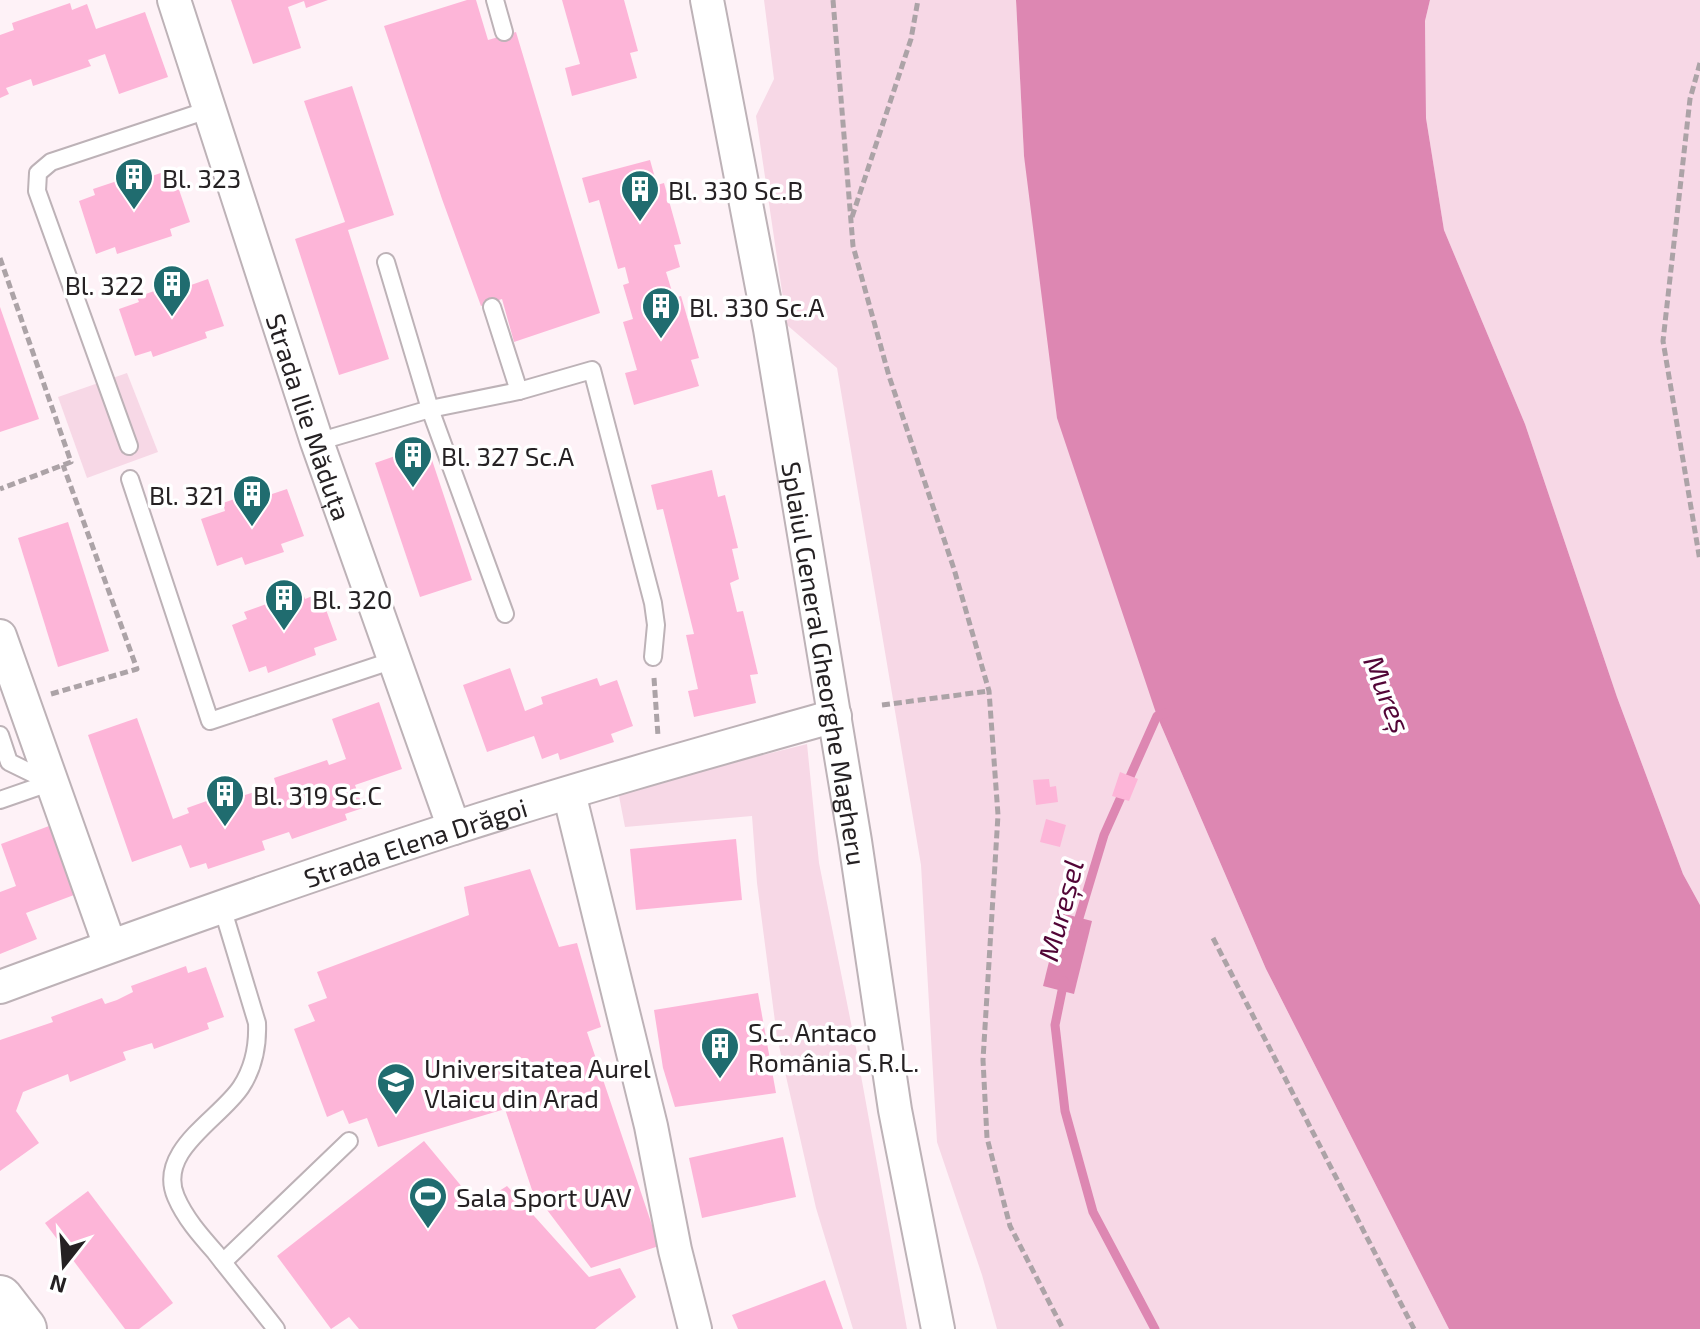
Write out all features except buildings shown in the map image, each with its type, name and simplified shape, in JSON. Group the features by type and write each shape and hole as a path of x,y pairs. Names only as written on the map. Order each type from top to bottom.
{"main road":[{"path":"0,1298 24,1329"}],"street":[{"name":"Strada Ilie Măduța","path":"174,0 317,442 454,828"},
{"name":"Splaiul General Gheorghe Magheru","path":"707,0 770,329 835,716 895,1110 938,1329"},
{"path":"0,636 110,946"},
{"name":"Strada Elena Drăgoi","path":"0,987 454,828 835,716"},
{"path":"569,793 651,1126 675,1250 695,1329"}],"lane":[{"path":"495,0 504,32"},
{"path":"129,446 35,182 43,166 51,162 208,110"},
{"path":"386,262 430,409 505,614"},
{"path":"492,307 519,391"},
{"path":"317,442 430,409 519,391 592,370 653,603 656,625 653,657"},
{"path":"130,479 210,721 394,660"},
{"path":"0,735 9,762 52,782"},
{"path":"0,800 52,782"},
{"path":"222,907 257,1023 258,1042 253,1066 239,1090 187,1144 176,1163 172,1179 174,1194 186,1217 276,1329"},
{"path":"223,1262 349,1141"}],"path":[{"path":"833,0 853,246 889,376 954,569 989,691 998,815 983,1060 987,1138 1010,1226 1063,1329"},
{"path":"851,222 911,39 918,0"},
{"path":"1700,63 1690,99 1663,341 1700,561"},
{"path":"0,258 71,462 0,489"},
{"path":"24,703 137,669 63,465"},
{"path":"653,657 660,765"},
{"path":"882,705 989,691"},
{"path":"1213,938 1414,1329"}],"shaded area":[{"path":"764,0 1016,0 1024,156 1157,716 1266,969 1449,1329 997,1329 937,1142 921,865 837,368 787,325 756,116 774,79"},
{"path":"1430,0 1700,0 1700,905 1683,874 1617,697 1525,424 1444,230 1426,118 1425,21"},
{"path":"127,373 158,452 87,478 58,397"},
{"path":"807,744 819,863 907,1329 853,1329 816,1208 777,1037 757,883 752,816 625,827 618,791"}],"water":[{"name":"Mureș","path":"1016,0 1430,0 1425,21 1426,118 1444,230 1525,424 1617,697 1683,874 1700,905 1700,1329 1449,1329 1266,969 1157,716 1057,418 1024,156"},
{"path":"1061,913 1092,921 1074,994 1043,986"}],"waterway":[{"name":"Mureșel","path":"1076,928 1104,835 1157,716 1166,713"},
{"name":"Mureșel","path":"1064,981 1055,1025 1065,1111 1093,1212 1155,1329"}],"place":[{"name":"Bl. 323","path":"134,211"},
{"name":"Bl. 330 Sc.B","path":"640,223"},
{"name":"Bl. 322","path":"172,318"},
{"name":"Bl. 330 Sc.A","path":"661,340"},
{"name":"Bl. 327 Sc.A","path":"413,489"},
{"name":"Bl. 321","path":"252,528"},
{"name":"Bl. 320","path":"284,632"},
{"name":"Bl. 319 Sc.C","path":"225,828"},
{"name":"S.C. Antaco România S.R.L.","path":"720,1080"},
{"name":"Universitatea Aurel Vlaicu din Arad","path":"396,1116"},
{"name":"Sala Sport UAV","path":"428,1230"}]}
